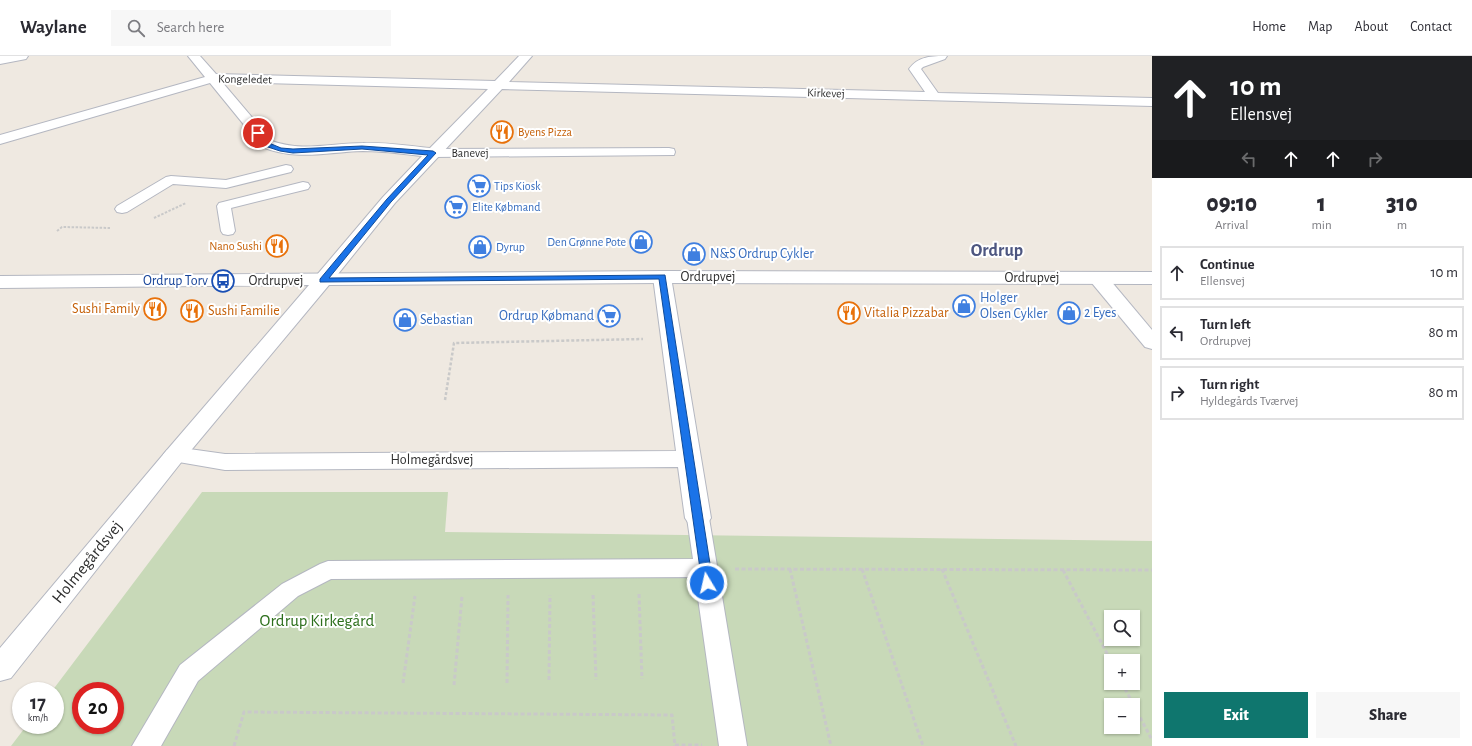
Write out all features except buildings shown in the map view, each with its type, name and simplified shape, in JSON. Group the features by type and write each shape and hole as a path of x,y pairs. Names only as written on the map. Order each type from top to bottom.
{"street":[{"path":"0,60 22,56"},
{"name":"Banevej","path":"194,56 214,78 267,144 273,148 293,151 369,148 433,153"},
{"name":"Holmegårdsvej","path":"0,670 175,455 389,200 526,56"},
{"path":"934,96 914,69 919,64 941,56"},
{"name":"Kongeledet","path":"0,140 214,78 499,84"},
{"name":"Kirkevej","path":"499,84 1152,102"},
{"path":"662,277 698,518"},
{"name":"Ordrupvej","path":"0,282 662,277 1152,278"},
{"path":"1098,278 1152,343"},
{"name":"Holmegårdsvej","path":"175,455 225,462 689,459"}],"lane":[{"name":"Banevej","path":"433,153 669,152"},
{"path":"122,208 171,180 226,184 286,169"},
{"path":"228,232 224,206 303,186"},
{"path":"698,518 732,746"},
{"path":"146,746 189,673 290,590 328,570 705,568"}],"path":[{"path":"445,400 454,343 671,339"},
{"path":"705,568 1152,570"},
{"path":"549,680 550,569"},
{"path":"592,569 596,680"},
{"path":"638,569 642,679"},
{"path":"790,569 832,746"},
{"path":"862,569 923,746"},
{"path":"942,569 1016,746"},
{"path":"403,683 419,570"},
{"path":"454,685 465,570"},
{"path":"507,683 508,570"},
{"path":"1063,570 1107,654"},
{"path":"1126,690 1152,740"},
{"path":"234,746 244,712 672,715 675,746"}],"green space":[{"name":"Ordrup Kirkegård","path":"202,492 448,492 445,532 1152,541 1152,746 11,746 20,734 64,734 64,682 59,682"}],"place":[{"name":"Byens Pizza","path":"502,132"},
{"name":"Tips Kiosk","path":"479,186"},
{"name":"Elite Købmand","path":"456,207"},
{"name":"Den Grønne Pote","path":"641,242"},
{"name":"Nano Sushi","path":"277,246"},
{"name":"Dyrup","path":"480,247"},
{"name":"N&S Ordrup Cykler","path":"694,254"},
{"name":"Ordrup Torv","path":"223,281"},
{"name":"Holger Olsen Cykler","path":"964,306"},
{"name":"Sushi Family","path":"155,309"},
{"name":"Sushi Familie","path":"192,311"},
{"name":"Vitalia Pizzabar","path":"849,313"},
{"name":"2 Eyes","path":"1069,313"},
{"name":"Ordrup Købmand","path":"609,316"},
{"name":"Sebastian","path":"405,320"}],"district":[{"name":"Ordrup","path":"997,251"}],"route":[{"path":"258,133 267,144 273,148 293,151 383,148 433,153 389,200 323,280 662,277 707,583"}]}
